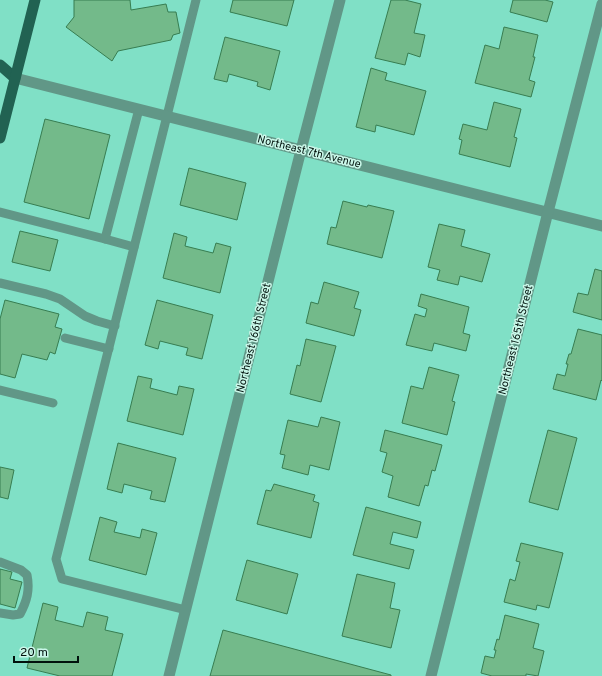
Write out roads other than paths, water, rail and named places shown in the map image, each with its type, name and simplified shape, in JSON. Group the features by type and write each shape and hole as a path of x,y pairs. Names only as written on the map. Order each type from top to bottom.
{"main road":[{"path":"0,138 35,0"},
{"path":"0,65 15,78"}],"street":[{"name":"Northeast 166th Street","path":"169,676 340,0"},
{"name":"Northeast 165th Street","path":"431,676 602,4"},
{"name":"Northeast 7th Avenue","path":"15,78 602,226"}],"lane":[{"path":"186,610 62,579 56,559 167,116 194,1"},
{"path":"105,239 139,109"},
{"path":"0,212 134,247"},
{"path":"0,282 60,299 85,316 114,326"},
{"path":"65,338 109,349"},
{"path":"0,390 53,403"},
{"path":"0,562 21,570 28,575 29,585 26,603 20,614 13,615 0,613"}]}
